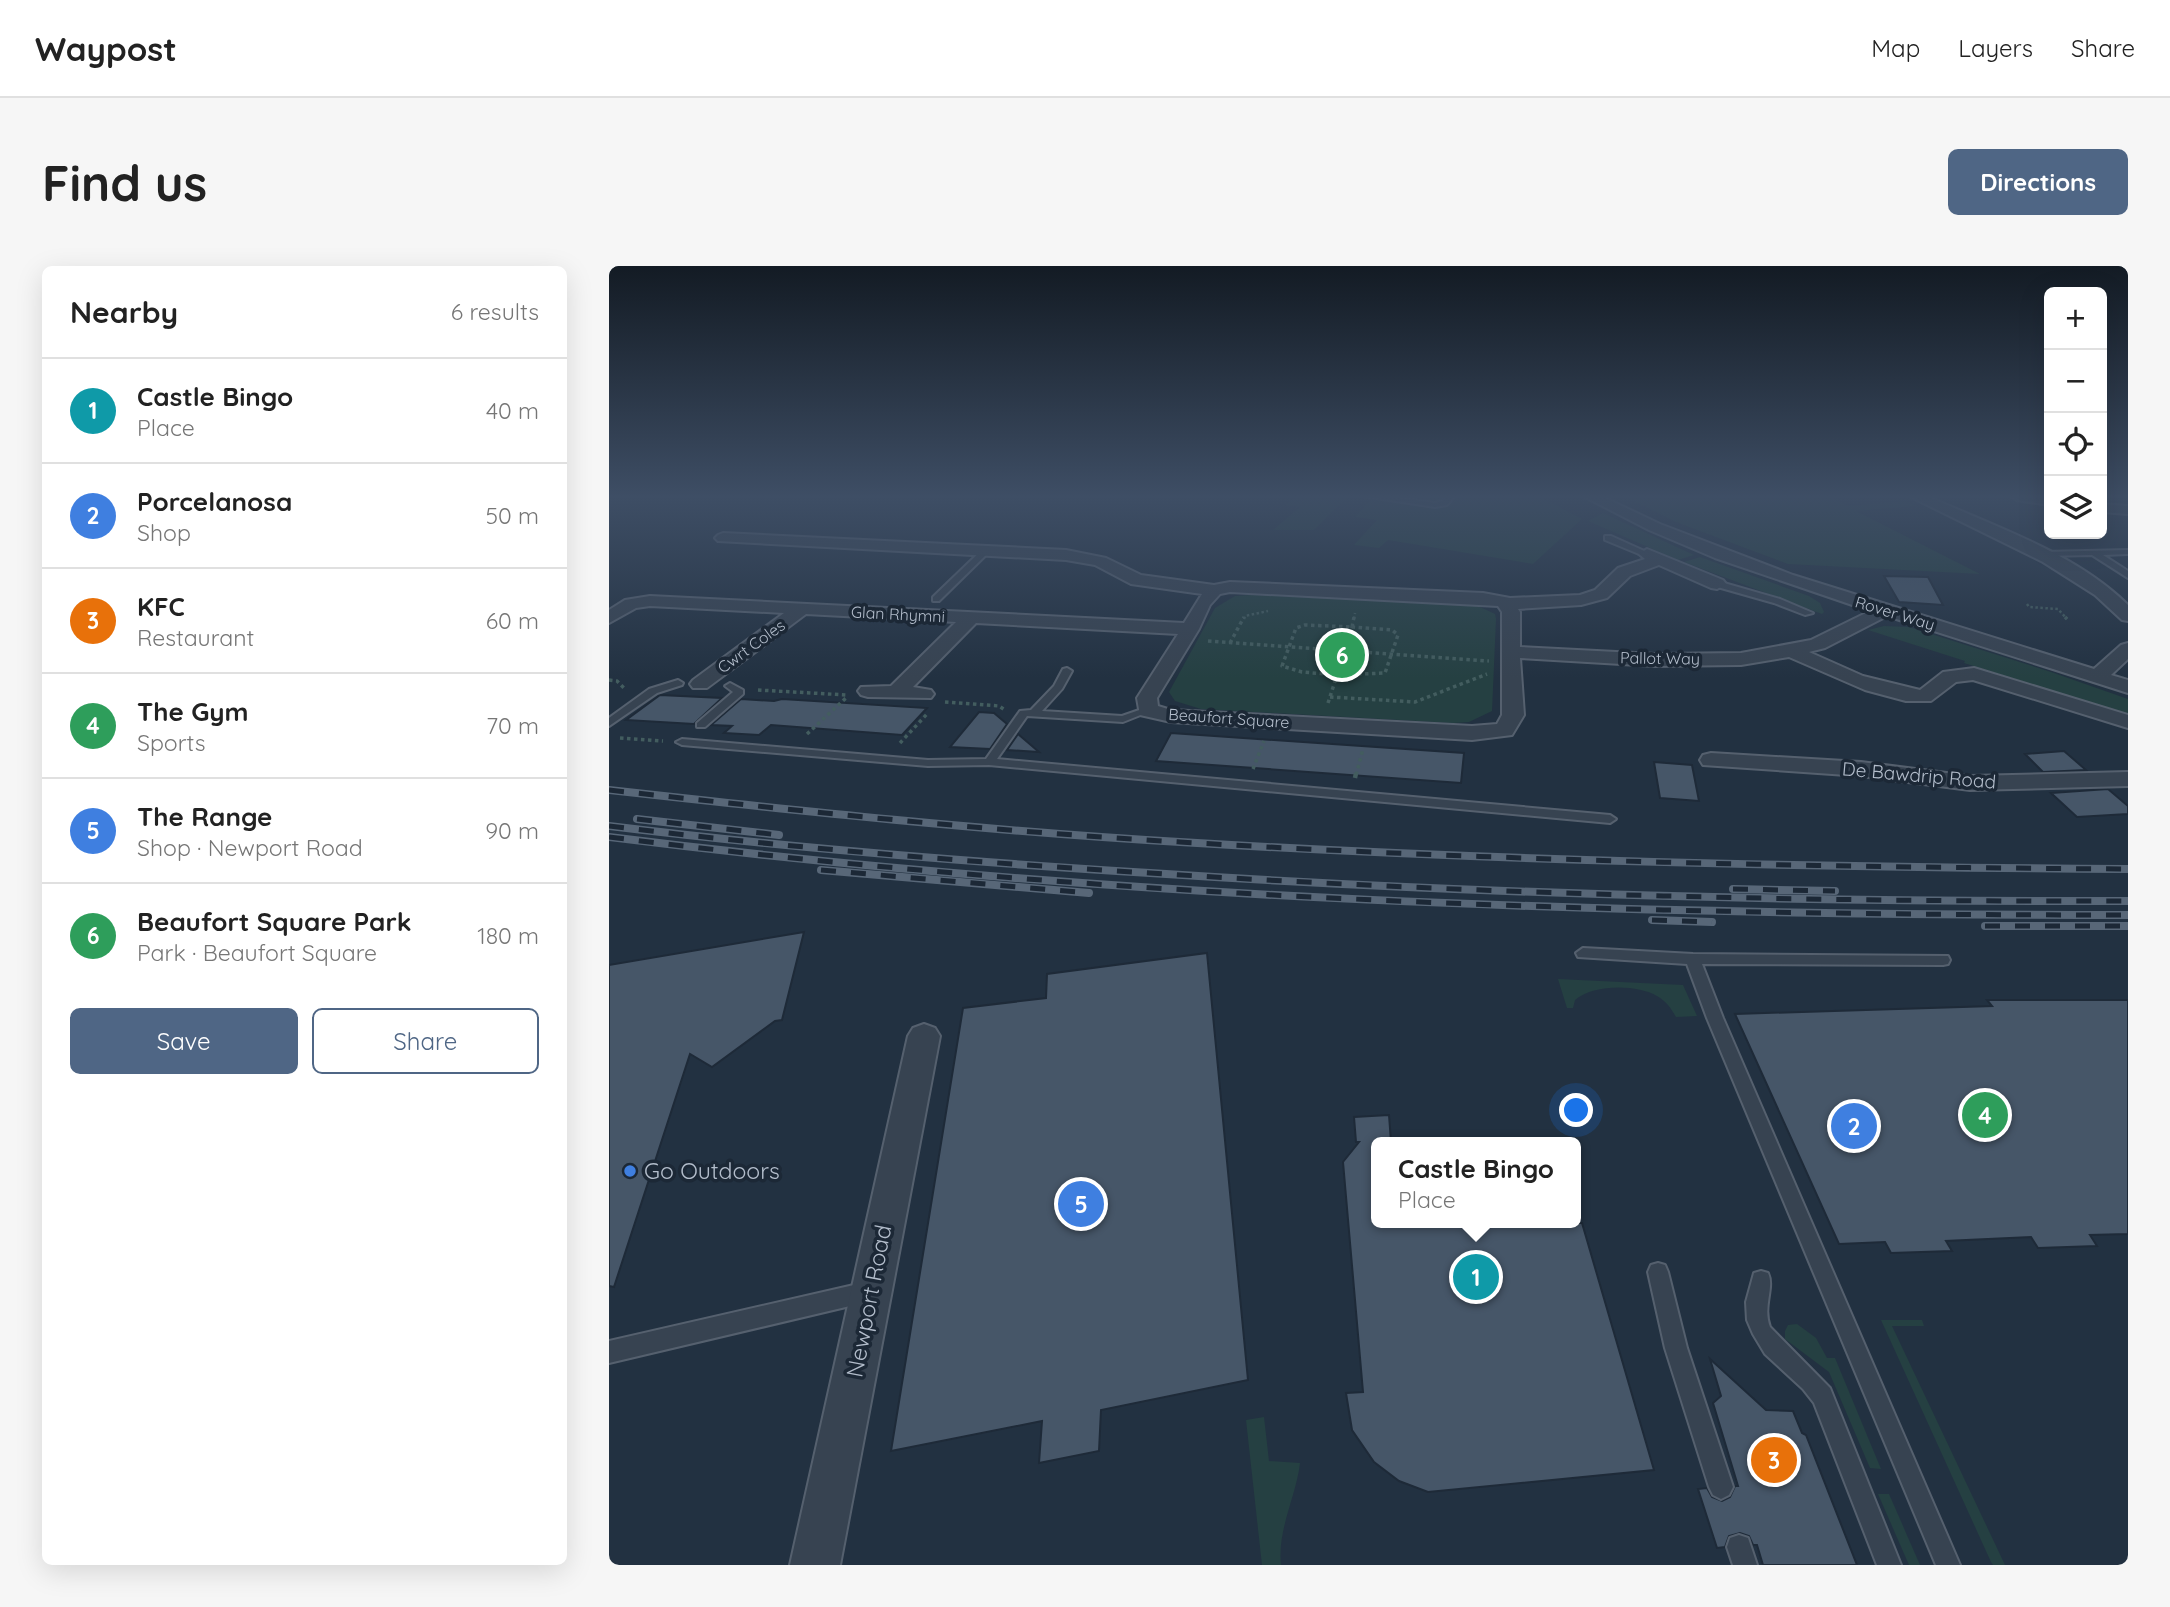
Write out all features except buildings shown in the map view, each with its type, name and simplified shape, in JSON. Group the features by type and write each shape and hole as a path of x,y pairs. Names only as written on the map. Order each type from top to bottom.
{"street":[{"path":"1075,557 1100,561 1137,580 1214,590 1230,587 1358,603 1483,598 1505,604 1581,600 1601,594 1623,572 1653,557 1717,584"},
{"name":"Rover Way","path":"1724,557 2128,687"},
{"path":"2047,557 2102,592 2128,616"},
{"name":"Beaufort Square","path":"1214,590 1202,604 1147,698 1148,710 1171,716 1472,733 1504,730 1513,715 1511,612 1505,604"},
{"name":"Pallot Way","path":"1792,651 1838,616 1853,600"},
{"name":"Glan Rhymni","path":"609,618 631,604 650,601 971,618 1186,634"},
{"name":"Cwrt Coles","path":"700,684 802,609"},
{"name":"Pallot Way","path":"1510,658 1741,659 1818,644 1886,610"},
{"path":"897,692 971,618"},
{"path":"2098,677 2128,649"},
{"path":"1792,651 1853,680 1902,695 1924,697 1950,676 1974,674 2128,722"},
{"name":"Cwrt Coles","path":"678,683 735,689"},
{"path":"868,691 897,692 930,698"},
{"name":"De Bawdrip Road","path":"1711,760 1861,769 1970,783 2128,779"},
{"name":"Newport Road","path":"815,1565 924,1036"}],"lane":[{"path":"936,599 980,557"},
{"path":"2100,557 2128,575"},
{"path":"1717,584 1808,613"},
{"path":"989,762 1027,715 1058,687 1067,671"},
{"path":"609,723 653,691 678,683"},
{"path":"701,725 735,689"},
{"path":"1027,715 1123,719 1148,710"},
{"path":"682,742 928,763 989,762 1610,819"},
{"path":"1583,953 1693,959 1943,960"},
{"path":"1693,959 1715,1018 1948,1564"},
{"path":"1658,1272 1676,1348 1721,1487"},
{"path":"1761,1280 1754,1298 1757,1318 1766,1339 1771,1349 1811,1380 1822,1396 1889,1565"},
{"path":"609,1352 870,1292"}],"path":[{"path":"1343,611 1358,603"},
{"path":"1321,724 1358,603"},
{"path":"2027,604 2029,607 2058,609 2067,619"},
{"path":"1230,643 1245,616 1277,609"},
{"path":"1305,625 1392,631 1398,635 1385,673 1378,676 1290,671 1282,666 1289,647 1296,628 1305,625"},
{"path":"1186,634 1230,643 1391,654 1510,658"},
{"path":"1330,697 1415,702 1483,674 1492,674 1510,658"},
{"path":"735,689 850,695 789,751"},
{"path":"930,698 999,706 1012,715 1027,715"},
{"path":"884,760 937,704 930,698"},
{"path":"1246,786 1273,721"},
{"path":"1350,795 1368,727"},
{"path":"609,737 682,742"}],"green space":[{"path":"1488,557 1541,557 1533,564"},
{"path":"1670,557 1689,557 1678,560"},
{"path":"1700,557 1809,596 1820,603 1824,612 1822,614 1684,562"},
{"path":"1768,557 1946,557 1980,574 1788,564"},
{"path":"1235,596 1468,604 1495,614 1492,711 1469,722 1453,723 1201,709 1175,701 1169,692 1215,608"},
{"path":"1884,626 1909,627 2128,699 2128,715 1868,630"},
{"path":"1558,979 1683,985 1697,1016 1676,1017 1668,1005 1657,996 1627,988 1593,991 1575,1000 1573,1008 1567,1008"},
{"path":"1881,1320 1922,1320 1924,1326 1892,1326 2005,1565 1993,1565 1991,1562"},
{"path":"1797,1324 1816,1338 1827,1358 1835,1358 1881,1469 1870,1468 1829,1372 1785,1339 1788,1325"},
{"path":"1264,1417 1269,1461 1300,1463 1284,1526 1281,1565 1262,1565 1246,1420"},
{"path":"1878,1494 1889,1494 1920,1565 1909,1565"}],"railway":[{"path":"609,790 965,826 1299,849 1654,862 2128,869"},
{"path":"637,819 779,835"},
{"path":"609,826 812,848 947,859 1272,880 1761,898 2128,901"},
{"path":"609,837 987,876 1367,900 1747,912 2128,915"},
{"path":"821,870 1089,893"},
{"path":"1733,889 1835,891"},
{"path":"1652,920 1712,922"},
{"path":"1985,926 2128,926"}],"place":[{"name":"Beaufort Square Park","path":"1342,655"},
{"name":"The Gym","path":"1985,1115"},
{"name":"Porcelanosa","path":"1854,1126"},
{"name":"Go Outdoors","path":"630,1171"},
{"name":"The Range","path":"1081,1204"},
{"name":"Castle Bingo","path":"1476,1277"},
{"name":"KFC","path":"1774,1460"}]}
